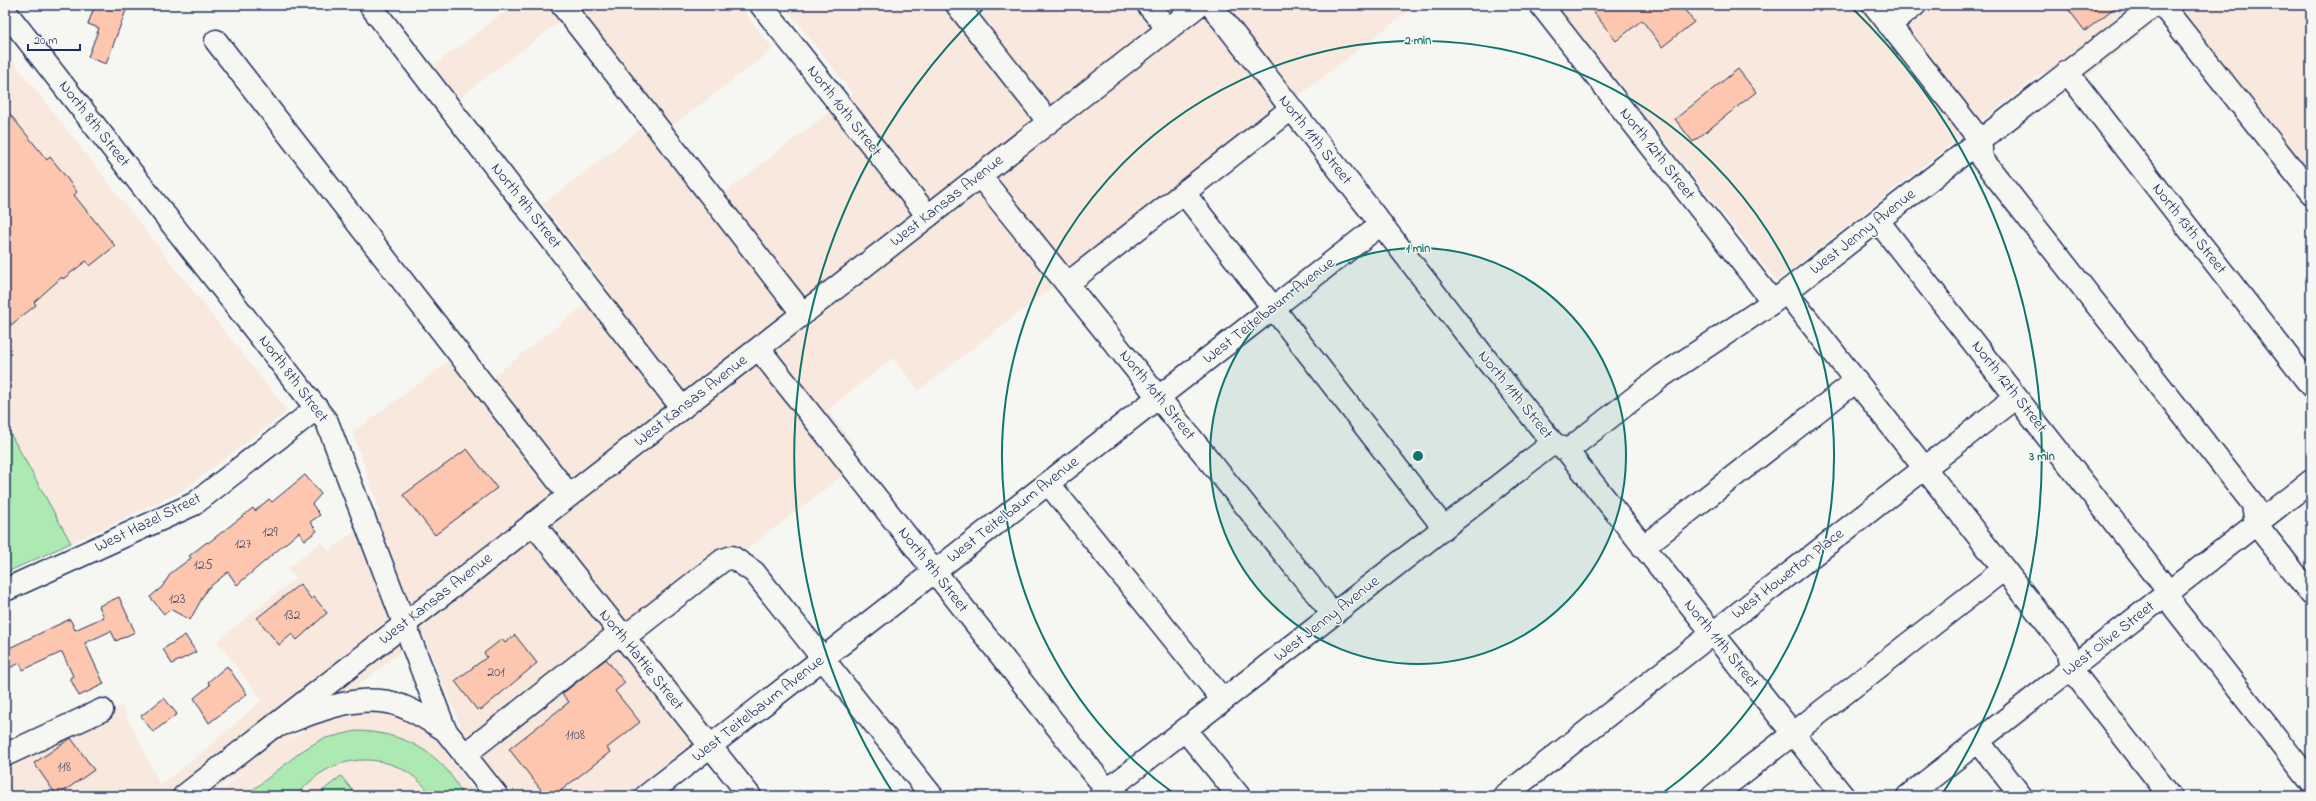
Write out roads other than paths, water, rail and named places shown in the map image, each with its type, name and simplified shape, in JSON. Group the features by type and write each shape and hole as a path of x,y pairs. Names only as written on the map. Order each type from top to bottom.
{"street":[{"name":"North 9th Street","path":"370,5 682,408"},
{"path":"562,5 803,314"},
{"name":"North 10th Street","path":"761,5 928,216"},
{"path":"957,5 1048,121"},
{"path":"1148,5 1168,29"},
{"name":"West Kansas Avenue","path":"184,796 569,495 759,349 1048,121 1199,5"},
{"name":"North 11th Street","path":"1211,5 1381,224 1560,447 1643,546 1843,796"},
{"name":"North 12th Street","path":"1541,5 1779,297 1856,381 2066,649 2071,669"},
{"path":"1874,5 1980,140 1982,159 2253,504 2256,524 2311,594"},
{"path":"1889,25 1915,5"},
{"name":"West Jenny Avenue","path":"1103,793 1444,528 1662,376 1779,297 2154,5"},
{"path":"2162,5 2311,193"},
{"name":"North 8th Street","path":"5,11 327,422 403,625 445,730 497,796"},
{"path":"216,41 569,495"},
{"name":"North 13th Street","path":"2067,72 2311,386"},
{"path":"1067,284 1291,109"},
{"name":"North 10th Street","path":"980,176 1333,614"},
{"path":"1184,193 1444,528"},
{"name":"North 12th Street","path":"1878,221 2169,592 2174,608 2311,782"},
{"name":"West Teitelbaum Avenue","path":"646,796 1381,224"},
{"name":"North 9th Street","path":"759,349 934,572 1103,793"},
{"path":"1643,546 1856,381"},
{"name":"West Howerton Place","path":"1504,796 2016,397"},
{"name":"West Hazel Street","path":"5,590 194,504 317,408"},
{"name":"West Olive Street","path":"1908,796 2311,481"},
{"path":"1048,483 1223,700"},
{"name":"North Hattie Street","path":"533,523 750,796"},
{"path":"464,755 609,642 635,629 723,560 732,557 754,572 932,796"},
{"path":"1713,796 2003,570"},
{"path":"2071,669 2170,796"},
{"path":"270,729 337,704 381,701 414,711 445,730"},
{"path":"5,755 102,710"},
{"path":"1185,730 1239,796"},
{"path":"1978,741 2021,796"}]}
